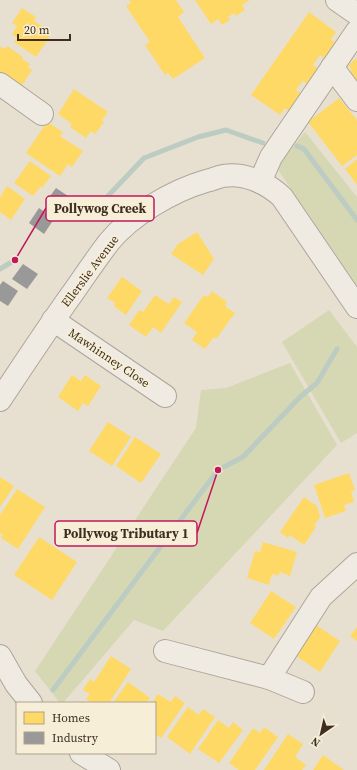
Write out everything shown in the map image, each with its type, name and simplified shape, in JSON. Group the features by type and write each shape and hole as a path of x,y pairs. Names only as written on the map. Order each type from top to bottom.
{"street":[{"path":"337,0 357,14"},
{"path":"260,182 271,158 357,31"},
{"path":"332,68 357,100"},
{"path":"0,84 42,114"},
{"name":"Ellerslie Avenue","path":"0,400 53,320 110,241 131,221 155,204 197,184 225,176 241,176 260,182 274,189 282,197 357,307"},
{"name":"Mawhinney Close","path":"53,320 165,396"},
{"path":"269,678 321,596 357,564"},
{"path":"165,651 269,678 303,692"},
{"path":"0,656 16,684 30,702"},
{"path":"84,754 109,770"}],"green space":[{"path":"305,132 357,197 357,285 276,167"},
{"path":"329,310 357,347 357,433 341,443 282,342"},
{"path":"290,363 337,445 163,631 134,620 64,702 59,702 35,671 196,428 201,390 226,388"}],"building: Homes":[{"path":"129,0 176,0 184,12 178,17 205,58 173,79 168,73 165,75 145,45 150,42 126,6 131,3"},
{"path":"195,0 250,0 242,5 245,10 236,16 234,13 228,17 230,20 222,25 218,19 211,24"},
{"path":"22,8 36,17 34,21 43,27 41,30 50,36 36,57 14,42 17,38 12,34 17,26 12,23"},
{"path":"309,12 336,32 331,39 335,42 324,58 320,55 313,65 318,68 307,84 303,81 296,90 302,94 289,112 285,108 280,115 251,95"},
{"path":"0,46 4,49 7,46 30,64 28,67 32,70 19,90 0,78"},
{"path":"357,58 357,85 348,73 352,70 348,65"},
{"path":"74,89 108,112 102,120 104,122 95,134 91,131 86,138 70,127 72,124 58,114"},
{"path":"339,98 357,120 357,155 342,166 308,122"},
{"path":"47,122 63,132 60,136 83,151 72,167 68,164 60,176 26,153"},
{"path":"357,159 357,185 345,169"},
{"path":"30,161 51,176 42,188 40,187 33,196 14,183"},
{"path":"7,186 25,199 11,220 0,212 0,197"},
{"path":"197,232 214,259 203,275 171,254 178,244"},
{"path":"122,277 142,291 126,315 114,306 115,303 107,298"},
{"path":"212,291 227,302 225,306 235,313 216,339 214,337 205,349 192,340 197,332 184,323 204,295 208,297"},
{"path":"155,295 169,304 174,297 182,302 161,333 153,327 146,337 129,325 139,310 143,312"},
{"path":"72,375 81,381 85,375 101,386 88,406 83,403 78,411 58,397"},
{"path":"108,422 131,437 112,466 89,451"},
{"path":"135,437 161,454 141,483 116,466"},
{"path":"349,473 355,490 351,492 354,502 344,505 346,511 325,518 314,485"},
{"path":"0,477 14,486 0,507"},
{"path":"17,489 45,507 18,549 1,538 3,535 0,533 0,515"},
{"path":"304,497 317,506 320,517 314,526 316,527 304,545 290,535 288,538 280,532"},
{"path":"39,537 77,562 52,600 14,575"},
{"path":"263,542 297,552 290,576 280,572 278,576 272,574 269,585 247,578 255,551 260,552"},
{"path":"271,591 296,607 274,639 250,623"},
{"path":"313,623 340,641 320,672 293,654"},
{"path":"357,627 357,641 350,636"},
{"path":"111,656 131,669 110,702 91,702 86,699 90,694 83,690 90,679 94,682"},
{"path":"128,682 150,698 147,702 114,702"},
{"path":"158,694 171,702 175,696 185,703 161,738 156,735 156,702 153,702"},
{"path":"188,707 199,715 203,709 215,717 190,754 167,737"},
{"path":"218,720 229,728 233,722 243,730 219,763 198,749"},
{"path":"264,727 278,737 255,770 239,770 229,763 253,728 260,733"},
{"path":"288,734 303,744 295,757 306,765 302,770 264,770"},
{"path":"323,755 344,770 313,770"}],"building: Industry":[{"path":"56,188 71,198 60,213 45,203"},
{"path":"39,208 54,219 44,234 29,223"},
{"path":"23,264 38,274 27,289 12,279"},
{"path":"3,281 18,291 8,306 0,301 0,285"}],"waterway":[{"path":"87,218 144,158 198,137 226,130 263,143"},
{"path":"297,146 304,149 357,220"},
{"path":"0,269 15,260"},
{"path":"53,690 218,470 243,457 300,397 317,383 337,349"}],"place":[{"name":"Pollywog Creek","path":"15,260"},
{"name":"Pollywog Tributary 1","path":"218,470"}]}
